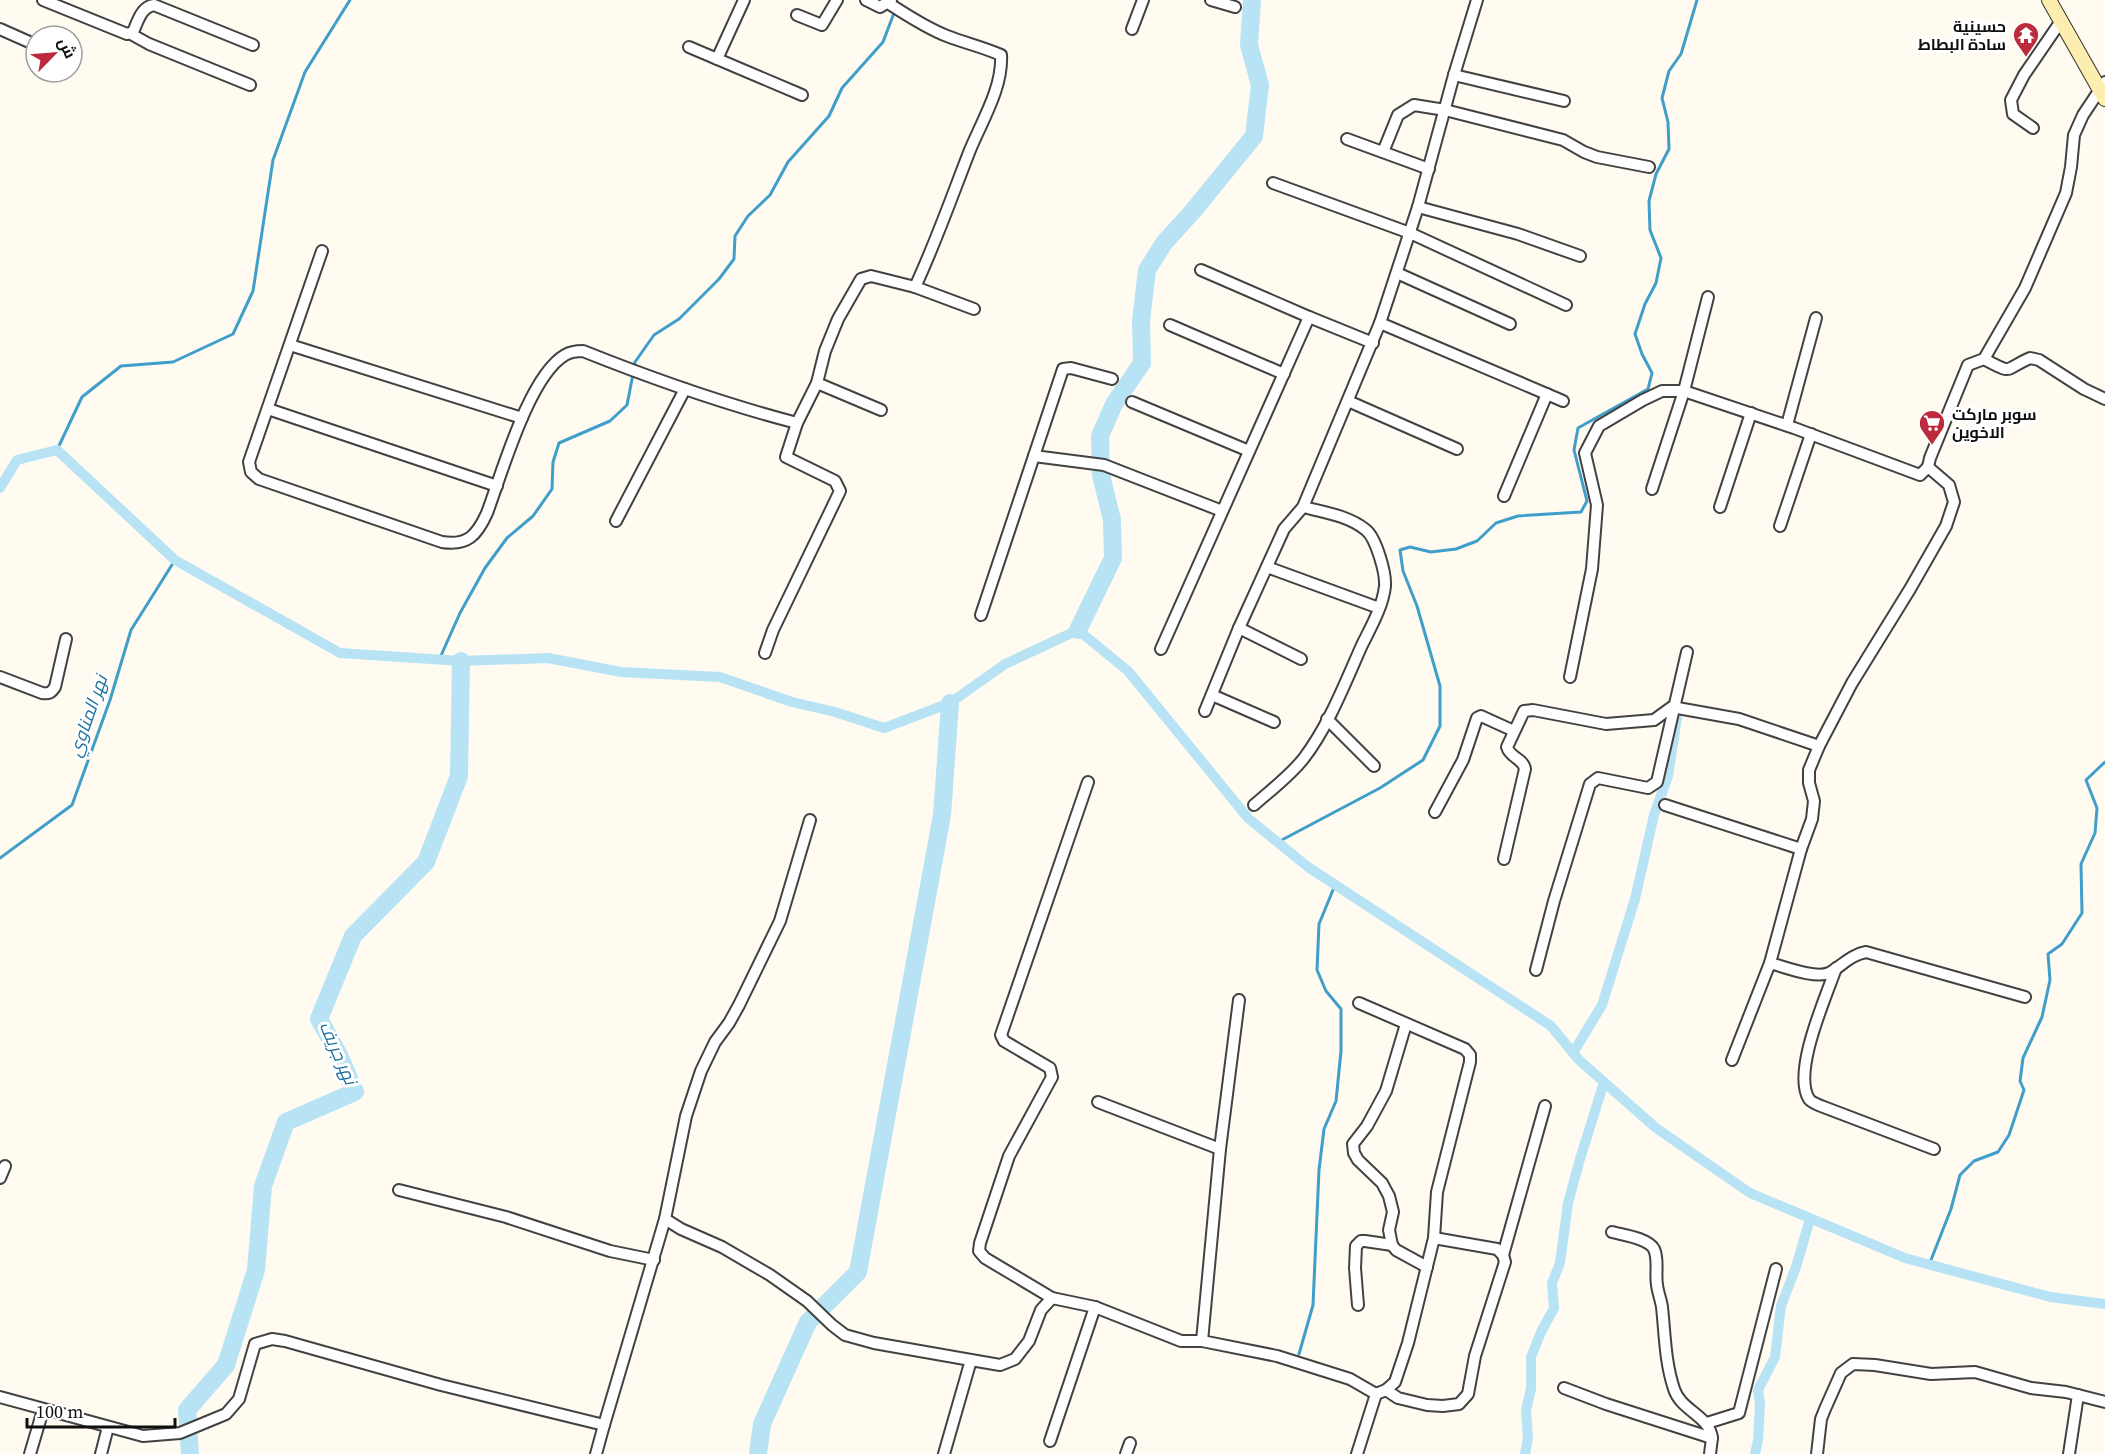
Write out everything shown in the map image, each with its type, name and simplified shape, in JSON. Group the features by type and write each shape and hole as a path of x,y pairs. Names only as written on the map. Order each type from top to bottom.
{"main road":[{"path":"2049,0 2103,90"}],"street":[{"path":"44,0 123,33 131,34 148,44 250,86"},
{"path":"717,59 744,0"},
{"path":"797,15 822,25 837,0"},
{"path":"866,0 880,7 890,2 914,20 947,36 981,46 1001,55 1002,68 989,106 937,239 915,287"},
{"path":"1132,29 1143,0"},
{"path":"1211,0 1235,8"},
{"path":"1205,711 1239,628 1284,529 1303,507 1380,323 1418,207 1477,0"},
{"path":"131,34 143,11 147,6 154,5 253,45"},
{"path":"2033,128 2013,114 2011,100 2024,75 2061,21"},
{"path":"0,29 24,40"},
{"path":"689,47 802,95"},
{"path":"1454,75 1564,102"},
{"path":"1570,677 1592,569 1597,506 1585,453 1599,426 1662,391 1684,391 1787,425 1920,475 1928,467 1968,365 1984,359 2025,288 2066,193 2074,135 2083,115 2103,90"},
{"path":"1383,152 1398,115 1414,105 1445,110 1563,140 1597,157 1649,167"},
{"path":"1347,139 1429,169"},
{"path":"1273,183 1410,233 1566,305"},
{"path":"1418,207 1518,234 1580,256"},
{"path":"322,251 249,462 251,472 259,479 431,538 452,544 467,541 479,531 530,400 552,366 566,355 583,351 685,389 797,423"},
{"path":"1201,270 1372,343"},
{"path":"1397,273 1510,324"},
{"path":"765,653 773,630 840,491 835,481 786,457 797,423 817,383 825,351 861,279 871,276 915,287 974,309"},
{"path":"1652,489 1684,391 1708,297"},
{"path":"1161,648 1309,317"},
{"path":"1787,425 1816,318"},
{"path":"1380,323 1563,401"},
{"path":"1170,325 1284,374"},
{"path":"290,345 522,418"},
{"path":"1984,359 2005,370 2014,369 2030,358 2039,360 2084,389 2105,399"},
{"path":"981,615 1063,369 1071,368 1112,379"},
{"path":"817,383 881,410"},
{"path":"616,521 685,389"},
{"path":"1504,496 1547,394"},
{"path":"1348,401 1457,449"},
{"path":"1132,402 1249,451"},
{"path":"268,408 497,486"},
{"path":"1720,507 1750,413"},
{"path":"1780,526 1811,434"},
{"path":"1034,456 1104,465 1222,511"},
{"path":"1732,1060 1770,963 1801,849 1812,819 1814,801 1809,783 1809,770 1852,684 1946,526 1954,502 1949,485 1928,467"},
{"path":"1254,804 1279,784 1304,758 1327,719 1379,608 1385,585 1380,558 1368,531 1342,517 1303,507"},
{"path":"1267,567 1379,608"},
{"path":"1239,628 1301,659"},
{"path":"0,677 42,693 52,692 66,639"},
{"path":"1536,970 1554,901 1590,784 1598,778 1643,787 1653,786 1658,778 1672,708 1687,652"},
{"path":"1212,694 1274,722"},
{"path":"1504,860 1526,769 1523,763 1508,751 1507,747 1524,711 1606,724 1654,720 1672,708 1739,719 1819,746"},
{"path":"1435,812 1463,760 1476,718 1481,717 1514,731"},
{"path":"1327,719 1374,765"},
{"path":"1088,782 1001,1035 1004,1041 1050,1068 1052,1077 1009,1156 979,1251 985,1258 1052,1298 1095,1307 1181,1341 1202,1341 1277,1356 1350,1379 1398,1398 1427,1405 1443,1406 1460,1404 1468,1394 1475,1356 1505,1262 1503,1255 1497,1249 1434,1238"},
{"path":"1665,805 1801,849"},
{"path":"596,1454 654,1260 665,1219 686,1116 701,1071 715,1042 740,1005 780,921 810,820"},
{"path":"1770,963 1819,976 1827,974 1850,957 1866,952 2025,997"},
{"path":"1836,968 1805,1059 1804,1081 1809,1098 1821,1106 1934,1149"},
{"path":"1202,1341 1220,1149 1239,1000"},
{"path":"1359,1004 1465,1049 1470,1055 1437,1192 1434,1238 1408,1343 1395,1382 1381,1392 1359,1453"},
{"path":"1406,1024 1386,1091 1367,1126 1353,1144 1358,1160 1382,1183 1389,1196 1393,1212 1389,1230 1392,1245 1396,1250 1427,1267"},
{"path":"1098,1102 1220,1149"},
{"path":"1503,1255 1545,1106"},
{"path":"0,1178 5,1166"},
{"path":"399,1190 506,1217 610,1251 654,1260"},
{"path":"665,1219 760,1269 807,1301 825,1320 845,1335 905,1349 1000,1365 1015,1359 1029,1341 1041,1310 1052,1298"},
{"path":"1612,1232 1649,1243 1654,1249 1657,1261 1657,1287 1662,1304 1666,1360 1674,1392 1683,1404 1711,1428 1710,1454"},
{"path":"1358,1305 1356,1246 1362,1241 1392,1245"},
{"path":"1707,1423 1739,1413 1776,1269"},
{"path":"1050,1441 1095,1307"},
{"path":"0,1397 143,1436 180,1433 226,1414 238,1399 255,1344 272,1339 441,1385 604,1425"},
{"path":"944,1454 971,1359"},
{"path":"1817,1454 1821,1419 1825,1409 1841,1373 1853,1364 1875,1365 1931,1374 1975,1372 2031,1388 2078,1395 2105,1402"},
{"path":"1564,1388 1712,1438"},
{"path":"2069,1454 2078,1395"},
{"path":"30,1454 43,1410"},
{"path":"101,1454 108,1427"},
{"path":"1126,1454 1130,1443"}],"waterway":[{"path":"57,450 82,397 121,366 173,362 233,334 253,291 273,160 305,72 350,0"},
{"path":"1078,630 1113,558 1112,520 1101,475 1100,436 1114,404 1142,363 1141,321 1147,270 1164,243 1254,136 1260,85 1249,45 1252,0"},
{"path":"1278,842 1380,788 1423,760 1440,726 1440,686 1417,606 1403,571 1400,550 1410,547 1431,552 1456,549 1477,541 1496,523 1518,516 1581,512 1587,501 1574,450 1578,428 1648,389 1652,373 1635,334 1645,304 1656,283 1661,258 1650,230 1649,201 1656,174 1669,149 1668,122 1662,98 1669,71 1681,54 1697,0"},
{"path":"634,368 635,362 654,335 679,319 719,279 734,259 735,236 748,216 770,195 788,162 829,116 842,88 883,42 894,13"},
{"path":"439,660 460,613 485,568 507,538 533,516 552,489 553,462 559,443 610,421 627,405 633,374"},
{"path":"0,488 17,460 57,450 175,560 340,653 461,661 548,658 621,672 720,677 792,702 835,712 884,728 950,703 1005,664 1078,630 1128,671 1248,818 1308,867 1551,1026 1579,1060 1656,1128 1750,1193 1905,1258 2050,1297 2105,1304"},
{"name":"نهر المناوي","path":"0,858 72,805 110,700 131,630 175,560"},
{"name":"نهر جريف","path":"190,1454 187,1410 226,1365 256,1270 263,1186 286,1122 355,1092 339,1055 319,1019 353,936 426,862 459,776 461,661"},
{"path":"758,1454 762,1424 808,1322 858,1272 942,815 950,703"},
{"path":"1573,1053 1602,1005 1635,899 1654,815 1668,776 1677,718"},
{"path":"1929,1265 1951,1209 1960,1175 1974,1161 1998,1152 2009,1135 2024,1090 2020,1081 2023,1058 2042,1017 2050,980 2048,954 2062,944 2082,913 2081,864 2095,833 2097,808 2086,780 2105,762"},
{"path":"1299,1354 1313,1305 1319,1170 1324,1129 1336,1101 1341,1051 1341,1009 1326,991 1317,970 1319,924 1335,885"},
{"path":"1525,1454 1528,1438 1526,1410 1531,1389 1531,1357 1554,1308 1552,1283 1560,1263 1568,1203 1604,1082"},
{"path":"1755,1454 1760,1404 1758,1390 1775,1357 1781,1306 1796,1267 1810,1219"}],"place":[{"name":"حسينية سادة البطاط","path":"2026,58"},
{"name":"سوبر ماركت الاخوين","path":"1932,446"}]}
